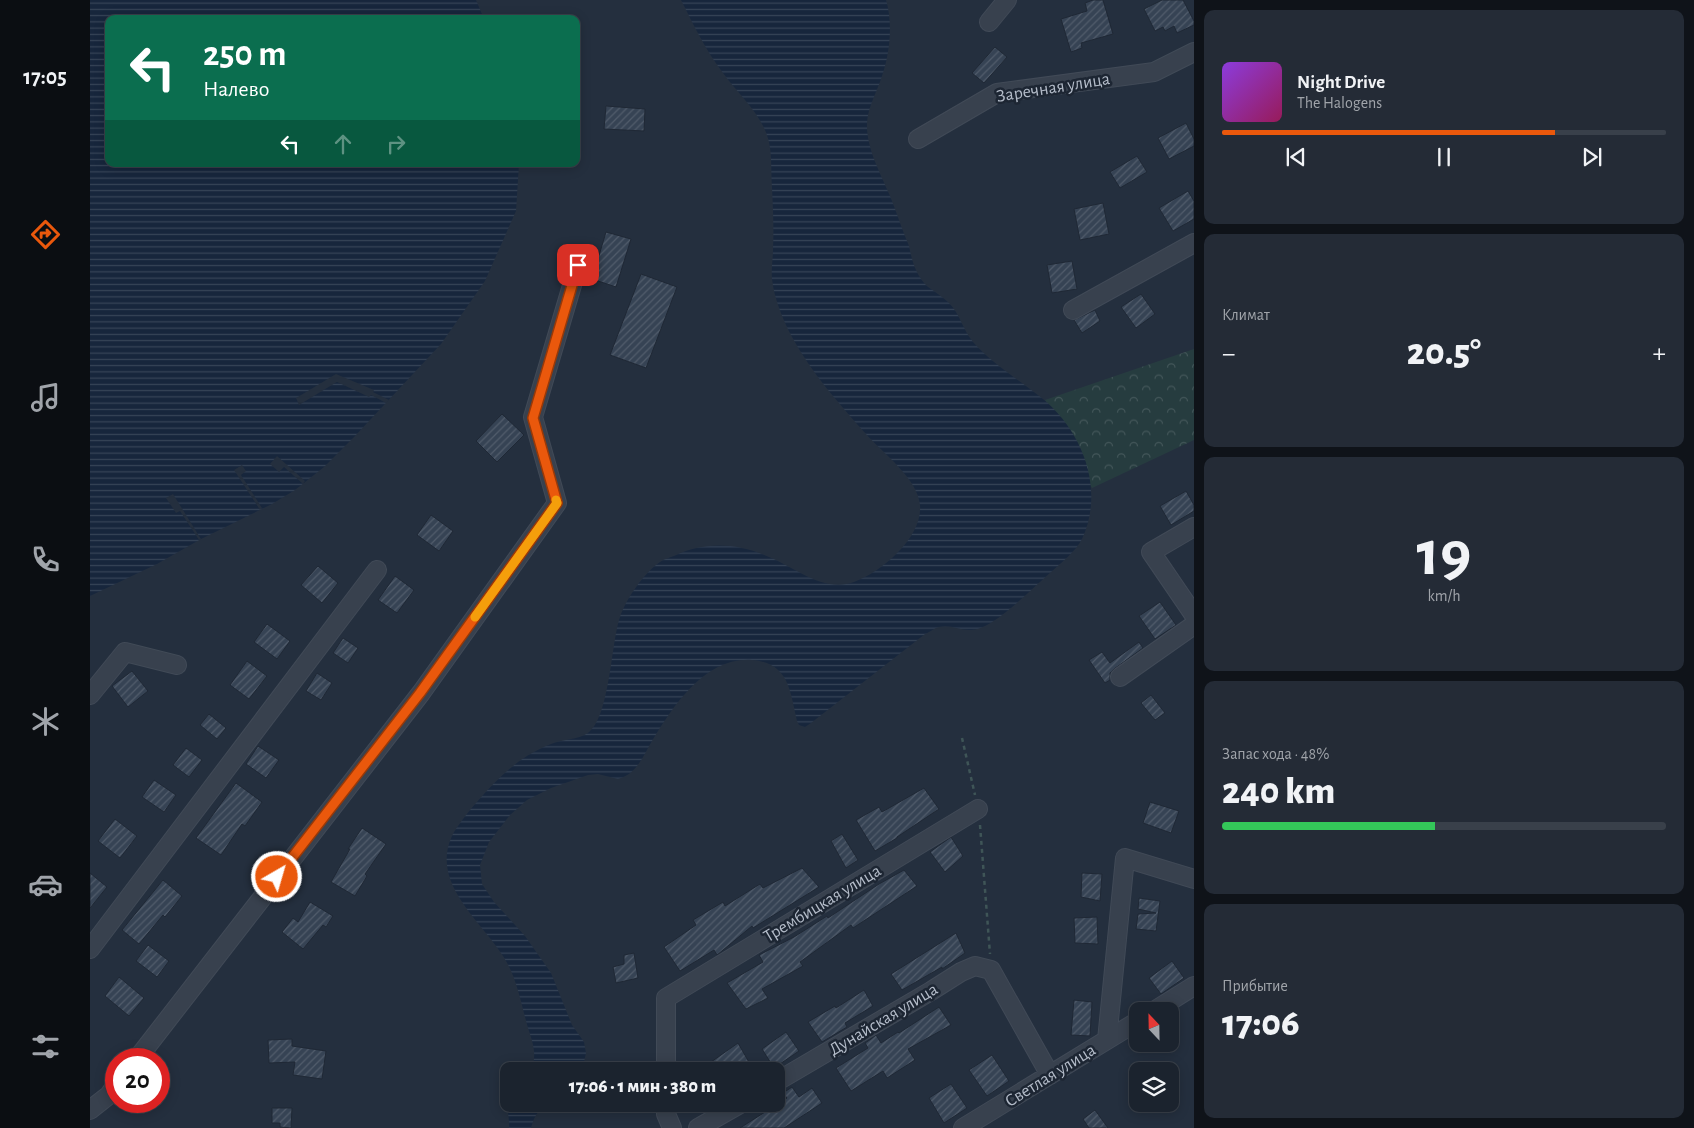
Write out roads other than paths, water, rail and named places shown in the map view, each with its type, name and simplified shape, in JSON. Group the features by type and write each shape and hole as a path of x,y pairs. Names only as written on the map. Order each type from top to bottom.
{"street":[{"path":"989,22 1007,0"},
{"name":"Заречная улица","path":"918,139 997,93 1154,72 1194,52"},
{"path":"1073,310 1194,243"},
{"path":"146,1048 420,693 557,503 533,418 578,265"},
{"path":"1194,527 1151,552 1194,614"},
{"path":"90,949 377,570"},
{"path":"1120,677 1194,626"},
{"path":"90,694 125,652 176,665"},
{"name":"Трембицкая улица","path":"666,1062 666,998 978,809"},
{"path":"1107,1040 1125,858 1194,879"},
{"name":"Дунайская улица","path":"785,1077 961,972 975,966 991,970 1050,1075"},
{"path":"1168,1002 1194,986"},
{"name":"Светлая улица","path":"963,1128 1129,1027"},
{"path":"90,1110 105,1098"},
{"path":"666,1112 672,1128"},
{"path":"698,1128 726,1112"}],"water":[{"path":"90,0 476,0 482,15 105,15 105,167 519,167 516,211 485,281 441,344 355,436 324,467 295,490 272,504 201,539 157,564 90,596"},
{"path":"681,0 886,0 890,28 889,48 882,76 869,111 867,132 875,161 909,246 915,268 924,283 953,307 973,342 998,365 1043,399 1057,412 1069,428 1079,445 1086,463 1091,501 1089,520 1082,539 1064,561 1003,614 987,625 972,630 945,626 925,634 805,727 799,725 797,721 786,680 781,673 764,662 752,660 735,661 720,666 693,686 670,713 639,764 625,777 618,779 598,774 588,775 551,788 527,800 510,815 489,842 480,865 482,884 494,902 525,936 551,973 572,1025 584,1042 586,1053 584,1062 533,1062 533,1045 518,991 508,964 461,900 448,870 447,853 452,836 457,828 488,790 516,764 530,754 555,742 588,733 595,724 601,712 605,696 620,617 631,595 642,579 660,562 698,548 710,546 733,547 757,552 821,582 843,585 865,577 888,562 908,541 919,517 920,505 918,495 907,476 866,434 826,387 808,363 785,323 772,279 773,226 769,142 756,114 729,81 700,37"},
{"path":"508,1112 539,1112 531,1128 509,1128"}]}
